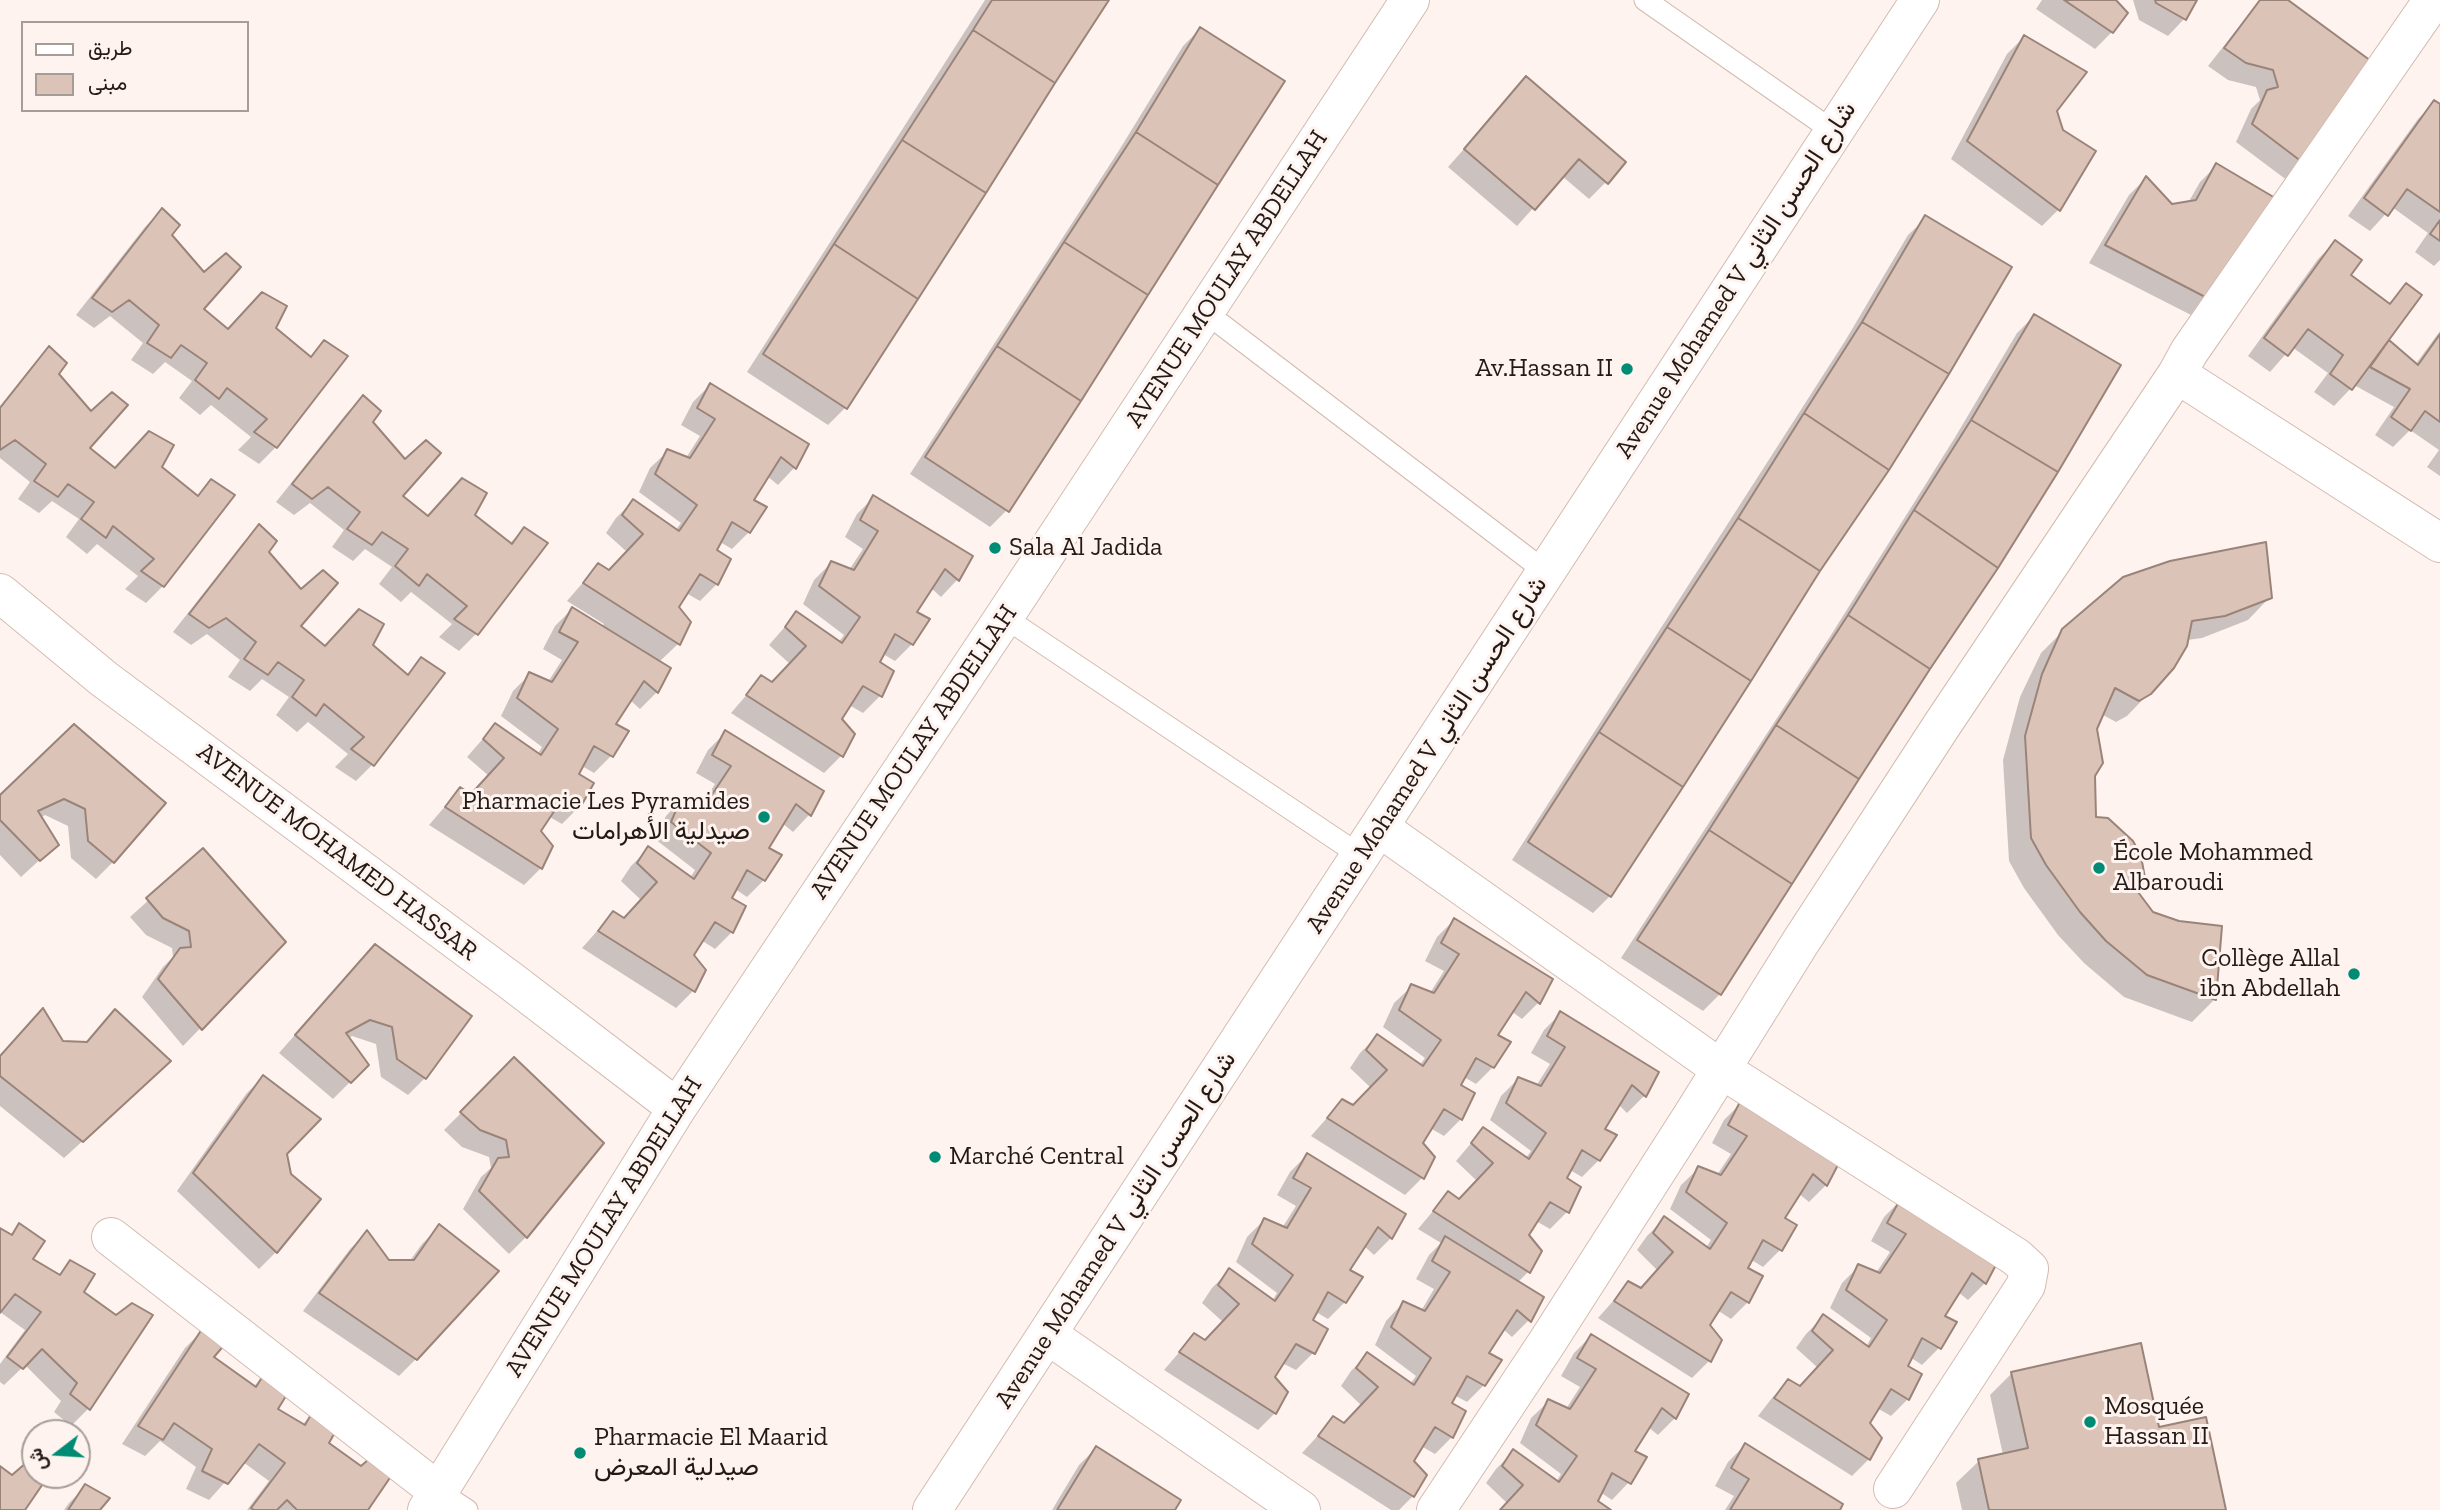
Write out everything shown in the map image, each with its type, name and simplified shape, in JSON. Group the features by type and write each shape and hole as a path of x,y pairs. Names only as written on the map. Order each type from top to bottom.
{"street":[{"name":"AVENUE MOULAY ABDELLAH","path":"444,1504 677,1108 1004,618 1410,0"},
{"name":"Avenue Mohamed V شارع الحسن الثاني","path":"932,1510 1920,0"},
{"path":"1436,1510 1546,1344 1927,748 2195,344 2433,0"},
{"path":"2177,374 2440,543"},
{"name":"AVENUE MOHAMED HASSAR","path":"0,593 104,679 511,981 677,1108"},
{"path":"1371,842 2016,1257 2029,1269 2026,1285 1893,1489"},
{"path":"111,1237 444,1504"},
{"path":"1048,1335 1301,1510"}],"lane":[{"path":"1645,0 1833,131"},
{"path":"1205,312 1546,572"},
{"path":"1004,618 1371,842"}],"building":[{"path":"992,0 1109,0 1055,83 973,30"},
{"path":"2064,0 2116,0 2128,13 2113,33"},
{"path":"2155,0 2197,0 2186,20"},
{"path":"2260,0 2288,0 2371,61 2306,165 2252,124 2267,90 2278,87 2273,70 2246,63 2224,48"},
{"path":"1200,27 1285,81 1218,185 1136,132"},
{"path":"973,30 1055,83 986,193 902,140"},
{"path":"2024,35 2087,72 2057,111 2063,130 2096,151 2060,211 1967,141"},
{"path":"1526,76 1626,162 1608,184 1579,159 1535,210 1464,149"},
{"path":"2434,100 2440,104 2440,212 2407,189 2388,216 2364,198"},
{"path":"1136,132 1218,185 1148,295 1064,242"},
{"path":"902,140 986,193 918,299 834,244"},
{"path":"2216,163 2282,202 2211,300 2105,245 2146,176 2172,204 2196,200"},
{"path":"162,208 180,225 172,235 204,272 226,253 241,267 204,309 228,329 262,292 287,306 276,328 311,357 324,340 348,356 277,448 254,432 267,419 227,388 219,399 195,380 207,363 181,345 171,358 147,343 159,325 129,300 112,312 92,298"},
{"path":"1925,215 2012,267 1949,374 1862,322"},
{"path":"2440,220 2440,241 2430,234"},
{"path":"2335,240 2362,260 2351,275 2390,304 2406,283 2422,295 2352,390 2330,374 2343,355 2308,329 2288,356 2264,338"},
{"path":"1064,242 1148,295 1081,401 997,346"},
{"path":"834,244 918,299 847,409 763,354"},
{"path":"2034,314 2121,365 2058,472 1971,420"},
{"path":"1862,322 1949,374 1889,470 1804,413"},
{"path":"2440,334 2440,422 2425,411 2411,431 2391,417 2410,389 2370,367 2389,340 2418,365"},
{"path":"49,346 67,363 59,374 91,411 112,392 128,405 90,448 115,468 149,431 174,445 162,467 198,496 211,479 235,495 164,587 141,571 154,559 113,526 106,538 81,519 94,502 68,484 58,497 34,481 46,464 15,440 0,450 0,408"},
{"path":"997,346 1081,401 1009,512 925,457"},
{"path":"710,383 809,444 796,469 781,457 754,500 767,507 750,533 732,522 717,550 731,559 718,585 700,574 679,607 691,622 680,645 583,583 598,563 609,570 643,534 622,515 633,499 679,531 697,505 655,474 667,449 690,458 715,419 697,408"},
{"path":"363,395 381,411 373,422 405,459 426,440 441,453 403,496 428,516 462,478 487,493 475,515 512,544 524,527 548,543 478,635 454,619 467,606 427,574 419,586 395,566 408,549 382,532 372,545 347,529 360,512 328,487 312,499 292,484"},
{"path":"1804,413 1889,470 1820,571 1738,518"},
{"path":"1971,420 2058,472 1998,568 1914,510"},
{"path":"873,495 973,556 959,581 945,569 917,612 930,619 913,645 895,634 880,662 894,671 882,697 863,686 842,719 855,734 843,757 746,695 761,675 772,682 806,646 785,627 796,611 842,643 860,617 819,586 831,561 854,570 878,531 860,520"},
{"path":"1914,510 1998,568 1930,669 1848,615"},
{"path":"1738,518 1820,571 1751,681 1667,627"},
{"path":"259,524 277,541 269,552 301,589 323,570 338,583 301,626 325,646 359,609 384,624 373,645 408,675 421,657 445,673 374,766 351,749 364,737 324,704 316,716 292,697 304,680 278,662 268,675 244,659 256,642 226,618 209,628 189,614"},
{"path":"2266,542 2272,598 2225,616 2192,621 2187,646 2174,668 2151,694 2139,701 2115,688 2097,729 2103,763 2095,776 2096,817 2108,818 2133,841 2141,856 2145,878 2138,892 2153,912 2179,921 2222,926 2216,1000 2147,975 2106,941 2080,912 2046,865 2031,838 2025,736 2042,674 2062,629 2123,577 2170,561"},
{"path":"572,607 671,668 658,693 644,681 616,724 629,731 613,757 594,746 579,774 594,783 580,808 563,798 541,831 553,846 542,869 445,807 460,787 471,794 504,758 483,739 495,723 541,755 558,729 517,698 529,672 552,682 578,642 559,632"},
{"path":"1848,615 1930,669 1859,779 1776,725"},
{"path":"1667,627 1751,681 1683,787 1599,732"},
{"path":"74,724 166,803 114,863 88,841 85,809 64,799 38,811 59,845 40,861 0,820 0,795"},
{"path":"1776,725 1859,779 1792,884 1709,830"},
{"path":"725,730 824,791 811,816 796,804 769,848 782,855 765,881 747,870 732,898 746,906 733,933 715,922 694,955 706,970 695,992 598,931 613,911 624,918 657,882 637,863 648,846 694,879 711,853 671,822 682,796 705,805 731,766 712,755"},
{"path":"1599,732 1683,787 1611,897 1528,842"},
{"path":"1709,830 1792,884 1721,995 1637,940"},
{"path":"203,848 286,942 202,1030 158,979 180,948 191,947 189,931 163,918 146,898"},
{"path":"1454,918 1553,979 1540,1004 1526,992 1498,1035 1511,1042 1494,1068 1476,1058 1461,1085 1475,1093 1462,1120 1444,1109 1423,1143 1435,1157 1424,1179 1327,1118 1342,1099 1353,1105 1387,1070 1366,1050 1377,1034 1423,1066 1441,1040 1399,1010 1411,984 1434,993 1459,954 1441,943"},
{"path":"375,944 472,1016 426,1079 397,1059 392,1027 370,1020 346,1033 369,1065 351,1083 295,1035"},
{"path":"43,1008 63,1041 87,1042 115,1009 171,1061 83,1142 0,1076 0,1056"},
{"path":"1560,1011 1659,1072 1646,1097 1632,1085 1605,1129 1617,1135 1600,1161 1582,1150 1567,1178 1581,1187 1569,1213 1550,1202 1529,1235 1542,1251 1530,1273 1433,1211 1448,1191 1459,1199 1493,1163 1471,1143 1483,1127 1529,1159 1546,1133 1506,1103 1518,1077 1541,1086 1565,1047 1547,1036"},
{"path":"514,1057 604,1143 527,1238 479,1191 498,1158 509,1157 506,1140 480,1130 460,1112"},
{"path":"263,1075 321,1119 287,1154 291,1174 321,1199 277,1253 193,1173"},
{"path":"1741,1100 1840,1161 1827,1186 1813,1174 1785,1218 1797,1225 1782,1251 1763,1240 1748,1268 1763,1276 1749,1303 1731,1292 1710,1325 1722,1340 1711,1362 1614,1301 1628,1281 1641,1288 1673,1252 1653,1233 1664,1216 1710,1249 1727,1223 1686,1192 1698,1166 1721,1175 1747,1136 1728,1125"},
{"path":"1307,1153 1406,1214 1392,1239 1378,1227 1350,1270 1363,1277 1346,1303 1328,1292 1313,1320 1328,1329 1315,1354 1296,1344 1275,1377 1288,1392 1276,1414 1179,1352 1194,1333 1205,1340 1239,1304 1218,1285 1229,1268 1275,1301 1293,1275 1252,1244 1264,1218 1287,1228 1311,1188 1293,1178"},
{"path":"1901,1198 1999,1259 1986,1284 1972,1273 1945,1316 1957,1322 1941,1349 1922,1338 1908,1366 1922,1374 1909,1400 1891,1389 1870,1423 1882,1438 1870,1460 1774,1398 1788,1379 1800,1386 1833,1350 1812,1331 1823,1314 1869,1347 1887,1320 1846,1290 1858,1264 1880,1273 1906,1234 1887,1223"},
{"path":"19,1223 45,1241 33,1259 60,1275 70,1260 95,1274 84,1292 116,1315 132,1303 153,1315 90,1410 70,1394 77,1383 42,1349 23,1369 7,1357 41,1312 15,1294 0,1313 0,1228 12,1235"},
{"path":"439,1224 499,1271 417,1360 319,1293 367,1230 389,1260 414,1260"},
{"path":"1445,1236 1544,1297 1531,1322 1517,1310 1489,1353 1502,1360 1485,1386 1467,1376 1452,1403 1466,1411 1453,1438 1435,1427 1414,1461 1427,1475 1414,1497 1318,1436 1333,1416 1344,1423 1378,1387 1356,1368 1367,1352 1414,1385 1431,1358 1391,1327 1403,1301 1425,1311 1450,1272 1432,1261"},
{"path":"202,1329 226,1343 214,1357 256,1387 264,1374 289,1391 278,1409 305,1425 313,1411 339,1425 329,1443 361,1466 376,1453 398,1466 368,1510 297,1510 287,1500 277,1510 254,1510 251,1508 285,1463 259,1444 228,1484 202,1471 212,1449 174,1423 163,1440 138,1426"},
{"path":"1591,1334 1689,1394 1676,1419 1662,1408 1635,1451 1647,1457 1631,1484 1612,1473 1598,1501 1611,1510 1500,1510 1523,1485 1502,1466 1513,1449 1559,1482 1577,1456 1536,1425 1548,1399 1570,1409 1596,1369 1577,1358"},
{"name":"Mosquée Hassan II","path":"2141,1343 2159,1427 2206,1417 2226,1510 1989,1510 1978,1459 2028,1448 2011,1372"},
{"path":"1745,1443 1843,1504 1840,1510 1730,1510 1749,1479 1731,1468"},
{"path":"1096,1446 1181,1500 1175,1510 1057,1510"},
{"path":"0,1466 12,1475 21,1467 21,1489 39,1489 25,1510 0,1510"},
{"path":"91,1487 110,1498 100,1510 68,1510 82,1489"}],"place":[{"name":"Av.Hassan II","path":"1627,369"},
{"name":"Sala Al Jadida","path":"995,548"},
{"name":"Pharmacie Les Pyramides صيدلية الأهرامات","path":"764,817"},
{"name":"École Mohammed Albaroudi","path":"2099,868"},
{"name":"Collège Allal ibn Abdellah","path":"2354,974"},
{"name":"Marché Central","path":"935,1157"},
{"name":"Mosquée Hassan II","path":"2090,1422"},
{"name":"Pharmacie El Maarid صيدلية المعرض","path":"580,1453"}]}
